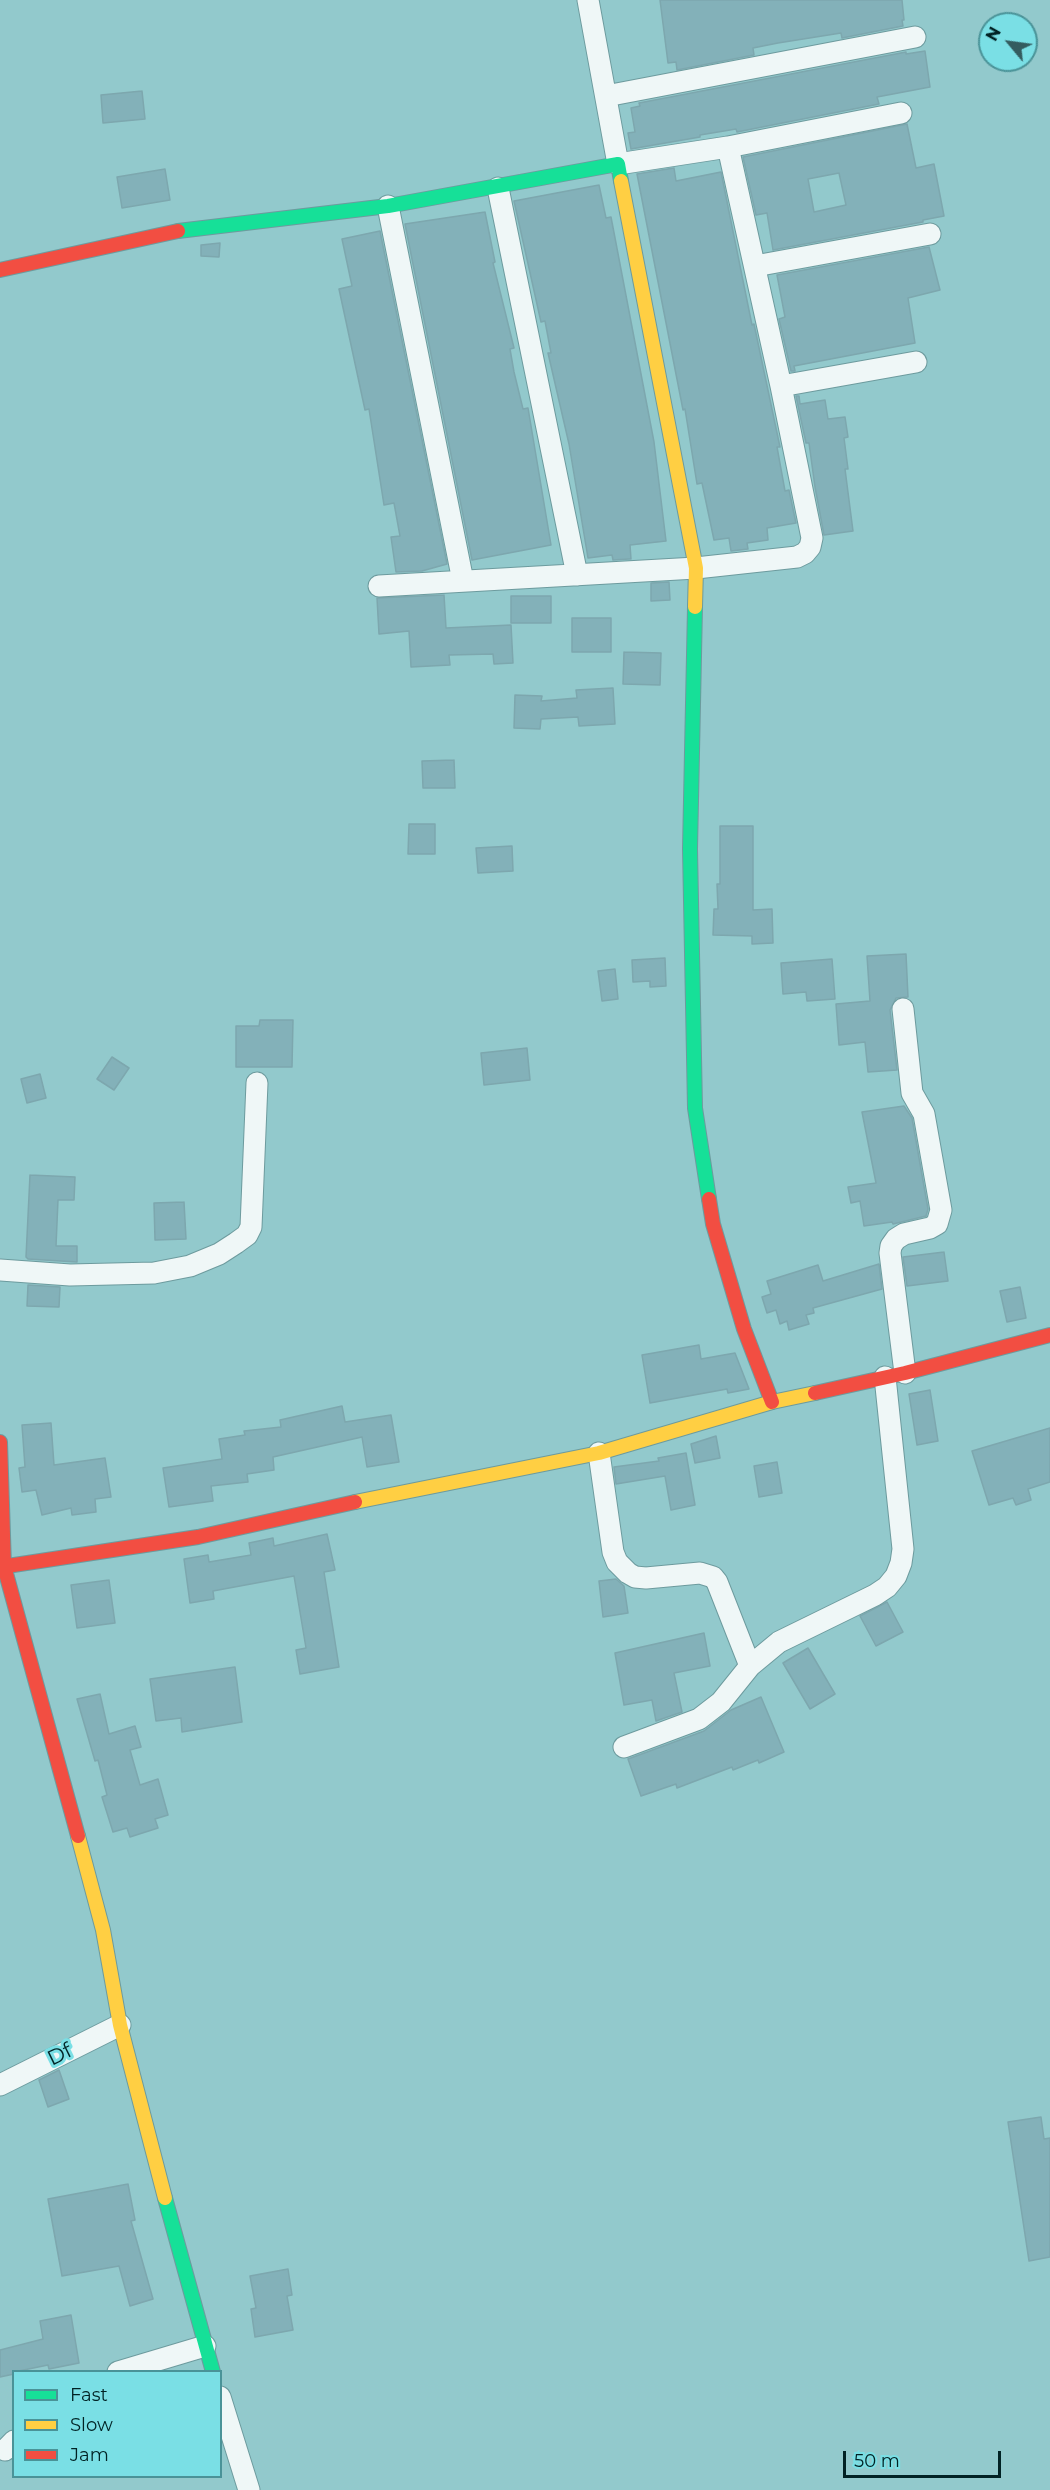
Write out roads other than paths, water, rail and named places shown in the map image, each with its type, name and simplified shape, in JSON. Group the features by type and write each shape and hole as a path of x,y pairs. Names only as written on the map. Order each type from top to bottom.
{"street":[{"path":"588,0 696,568 690,837 695,1108 713,1224 744,1329 772,1402"},
{"path":"606,96 915,37"},
{"path":"0,270 182,230 388,206 498,188 618,164 728,147 901,113"},
{"path":"379,586 696,568 797,557 810,547 812,538 782,386 728,147"},
{"path":"498,188 577,575"},
{"path":"388,206 463,581"},
{"path":"755,266 930,234"},
{"path":"782,386 916,362"},
{"path":"624,1746 699,1719 721,1702 750,1666 779,1642 875,1595 887,1587 896,1576 901,1563 903,1549 891,1246 904,1234 936,1224 942,1210 924,1114 912,1093 903,1009"},
{"path":"0,1270 70,1275 154,1274 189,1266 219,1254 247,1236 251,1227 257,1083"},
{"path":"2,1567 198,1537 402,1492 599,1453 772,1402 895,1375 1050,1335"},
{"path":"0,1442 2,1567 103,1930 120,2025 212,2370"},
{"path":"599,1453 613,1552 617,1562 635,1577 700,1573 713,1576 750,1666"},
{"name":"Df","path":"0,2085 120,2025"},
{"path":"125,2370 205,2346"},
{"path":"222,2403 249,2490"}]}
